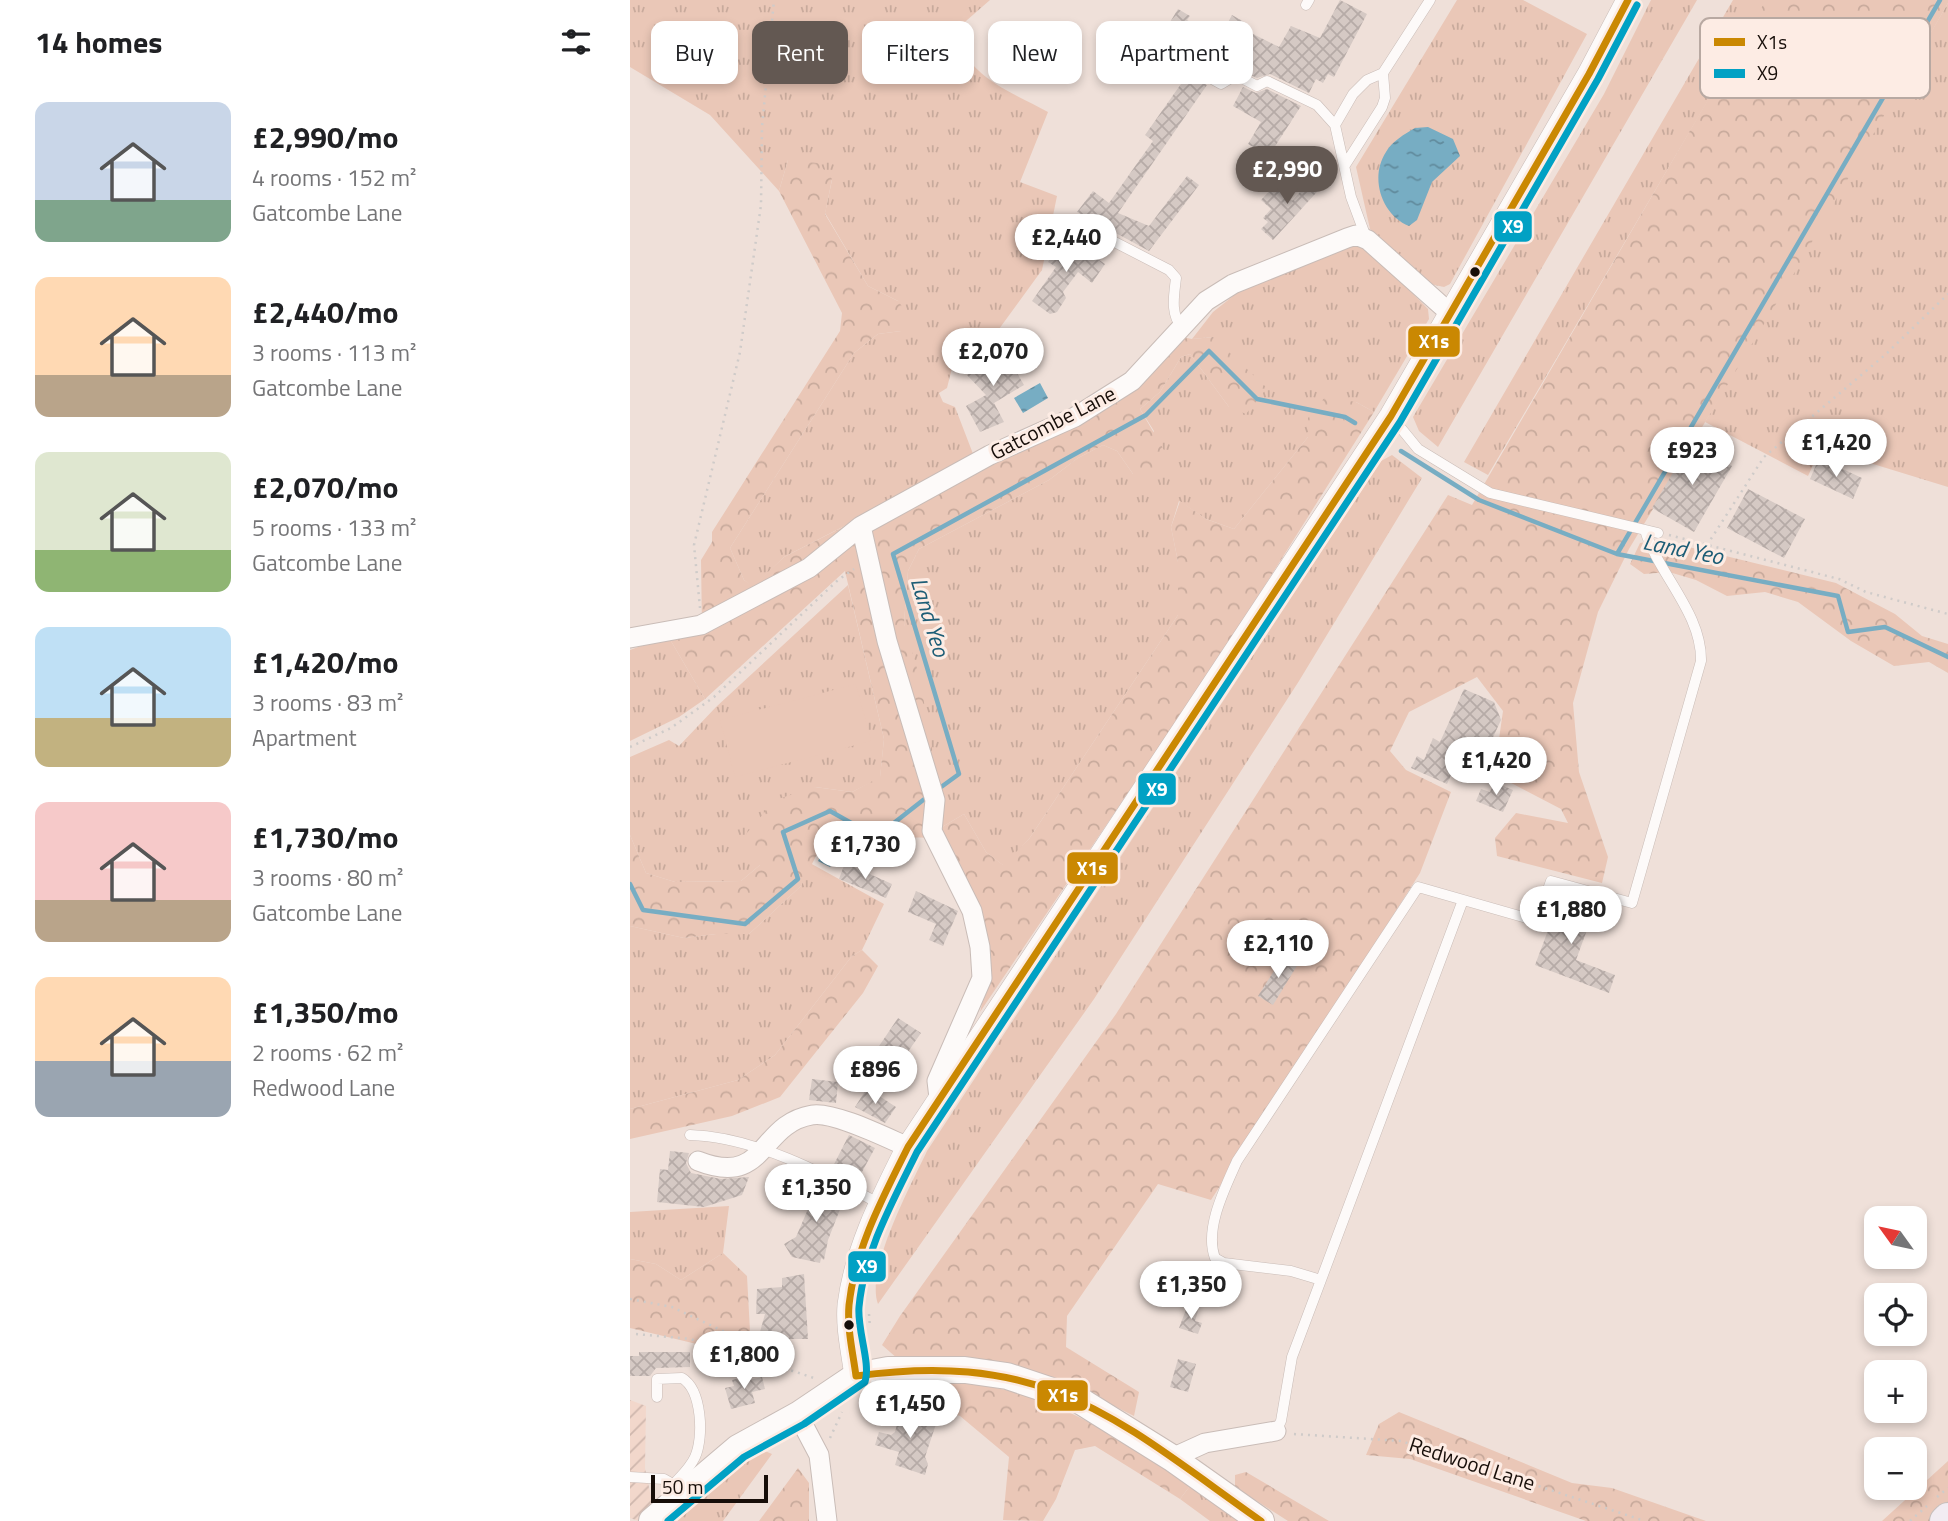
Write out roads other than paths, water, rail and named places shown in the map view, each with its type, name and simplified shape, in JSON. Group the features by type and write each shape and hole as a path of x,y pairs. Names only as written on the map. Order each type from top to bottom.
{"main road":[{"path":"652,1521 679,1487 738,1448 798,1415 845,1382 888,1370 965,1370 1007,1376 1079,1400 1172,1458 1261,1521"}],"street":[{"path":"845,1382 849,1306 859,1259 880,1204 908,1147 1391,416 1451,315 1628,0"},
{"name":"Gatcombe Lane","path":"630,638 701,625 809,568 861,526 990,455 1075,417 1132,382 1206,301 1233,284 1356,235 1368,240"},
{"path":"1368,240 1451,315"},
{"path":"861,526 887,641 933,793 932,831 972,911 980,947 982,978 937,1081 939,1098"},
{"path":"698,1161 715,1168 733,1169 752,1162 764,1152 775,1134 792,1121 814,1114 908,1147"},
{"path":"798,1415 819,1455 827,1521"},
{"path":"1172,1458 1205,1443 1276,1431"}],"lane":[{"path":"1335,125 1353,94 1367,80 1383,73 1430,0"},
{"path":"1345,165 1385,98 1383,73"},
{"path":"1252,84 1256,86 1267,81 1317,105 1335,125 1350,197 1368,240"},
{"path":"1101,235 1169,270 1177,278 1173,305 1175,320 1182,328"},
{"path":"1391,416 1418,449 1490,493 1658,533"},
{"path":"1321,1280 1291,1271 1224,1263 1215,1258 1211,1237 1226,1186 1237,1161 1418,887 1537,921 1551,881 1632,903 1701,661 1698,637 1665,569 1651,551 1645,530"},
{"path":"1276,1431 1281,1421 1292,1356 1463,900"},
{"path":"690,1135 711,1135 764,1152 880,1204"},
{"path":"630,1477 664,1479 679,1487 696,1454 699,1415 692,1387 682,1378 657,1379 657,1397"}],"water":[{"path":"1428,127 1453,139 1460,156 1432,182 1417,220 1409,226 1400,221 1385,205 1379,173 1381,162 1389,148 1415,128"},
{"path":"1040,383 1048,398 1023,413 1014,398"},
{"path":"829,840 840,846 830,867 818,861"}],"waterway":[{"path":"1930,18 1940,0"},
{"path":"1617,554 1883,98"},
{"name":"Land Yeo","path":"937,790 959,774 893,554 1146,415 1209,351 1257,399 1345,417 1355,423"},
{"name":"Land Yeo","path":"1401,451 1479,500 1617,554 1838,596 1848,632 1885,627 1948,657"},
{"name":"Land Yeo","path":"630,884 643,910 745,924 798,879 783,832 830,811 876,837 927,797"}]}
